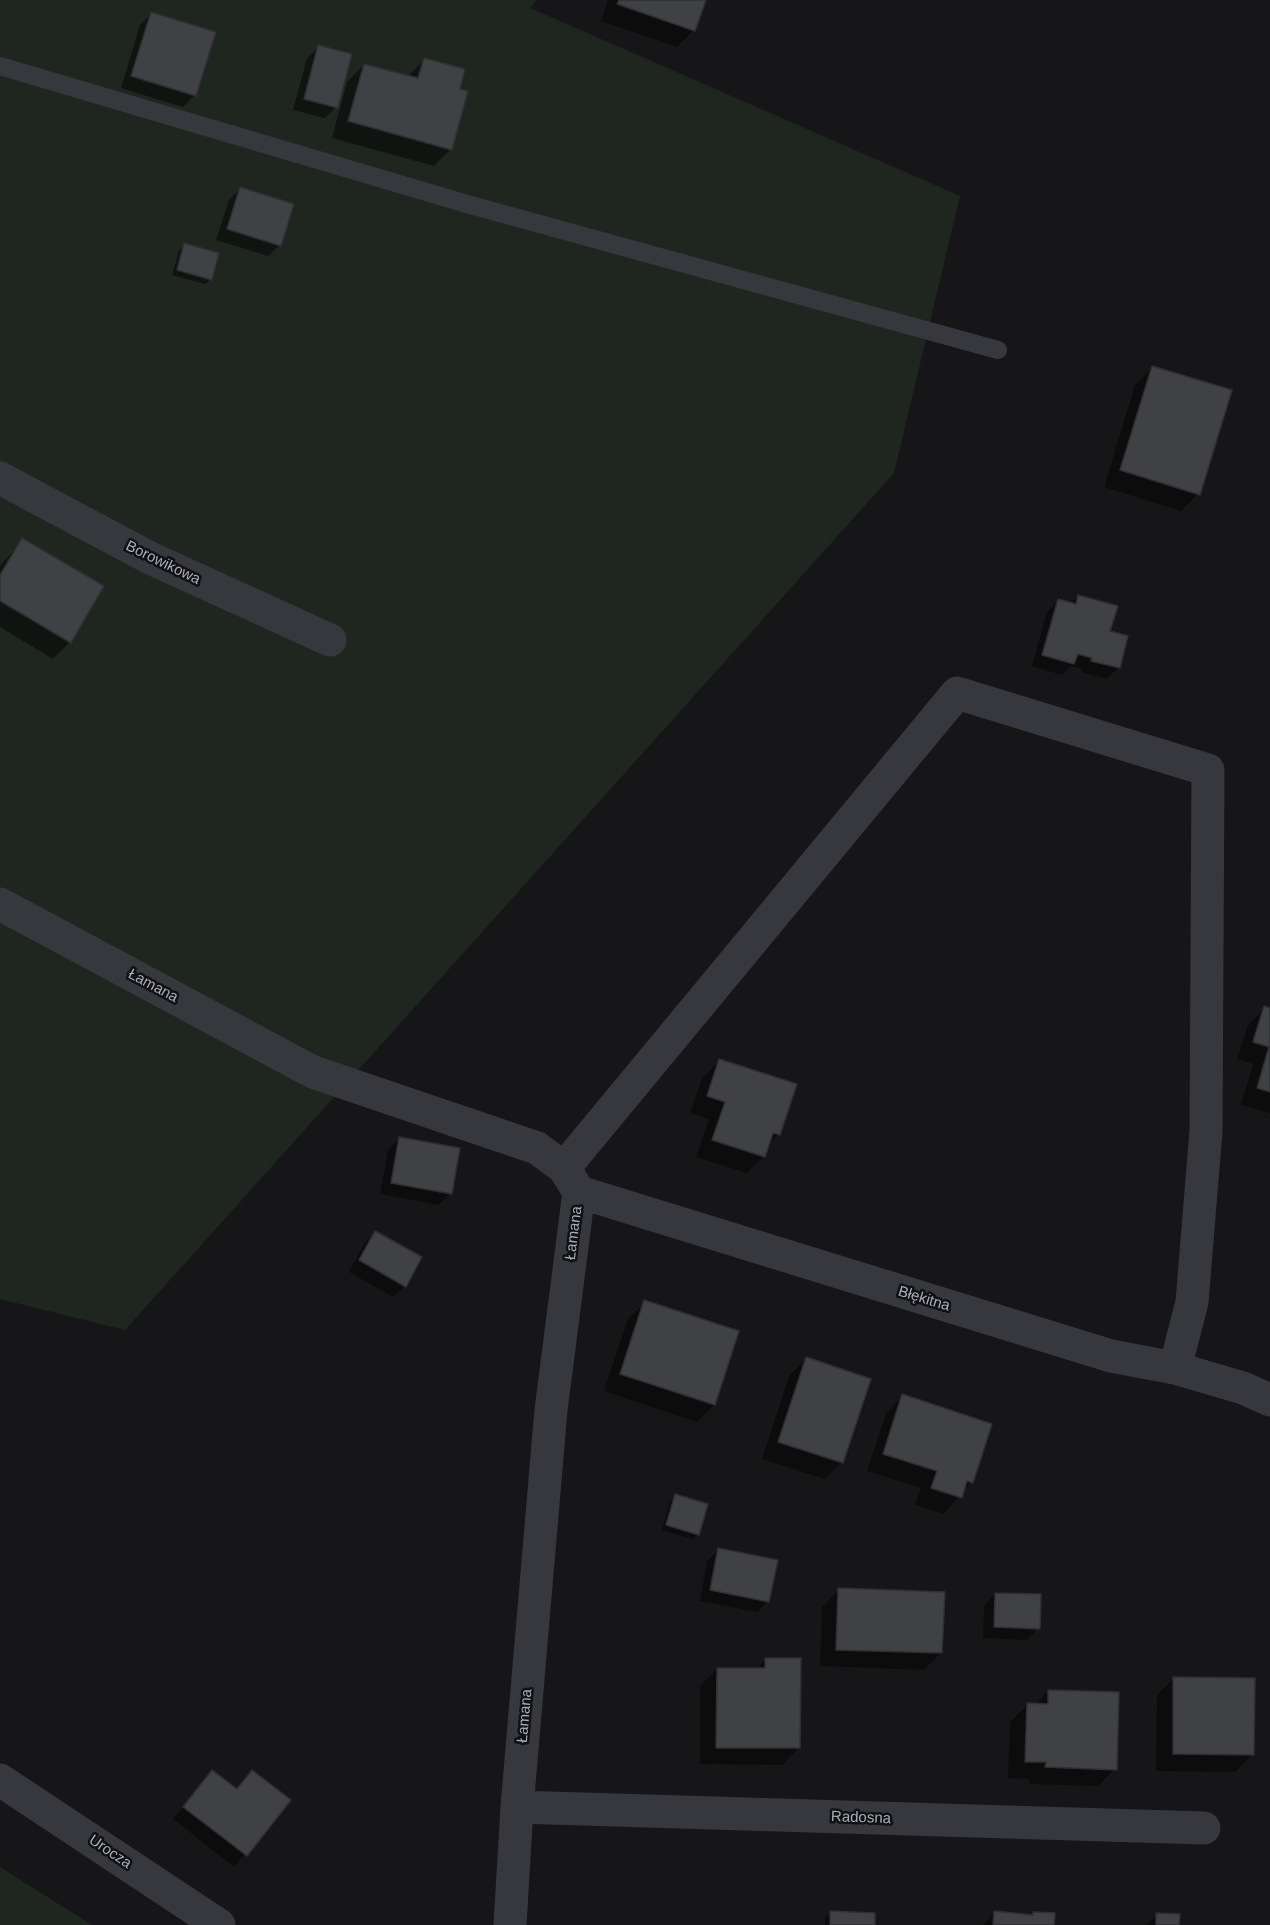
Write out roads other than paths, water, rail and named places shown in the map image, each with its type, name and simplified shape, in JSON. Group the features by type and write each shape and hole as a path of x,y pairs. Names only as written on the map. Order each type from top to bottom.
{"street":[{"name":"Borowikowa","path":"0,478 150,558 330,640"},
{"path":"572,1180 957,693 1208,770 1206,1131 1192,1302 1174,1368"},
{"name":"Łamana","path":"0,904 313,1072 502,1134 537,1148 572,1180 517,1807 510,1925"},
{"name":"Błękitna","path":"572,1180 1111,1356 1174,1368 1243,1388 1270,1400"},
{"name":"Urocza","path":"0,1779 219,1925"},
{"name":"Radosna","path":"517,1807 1204,1828"}],"lane":[{"path":"0,66 467,204 998,350"}]}
